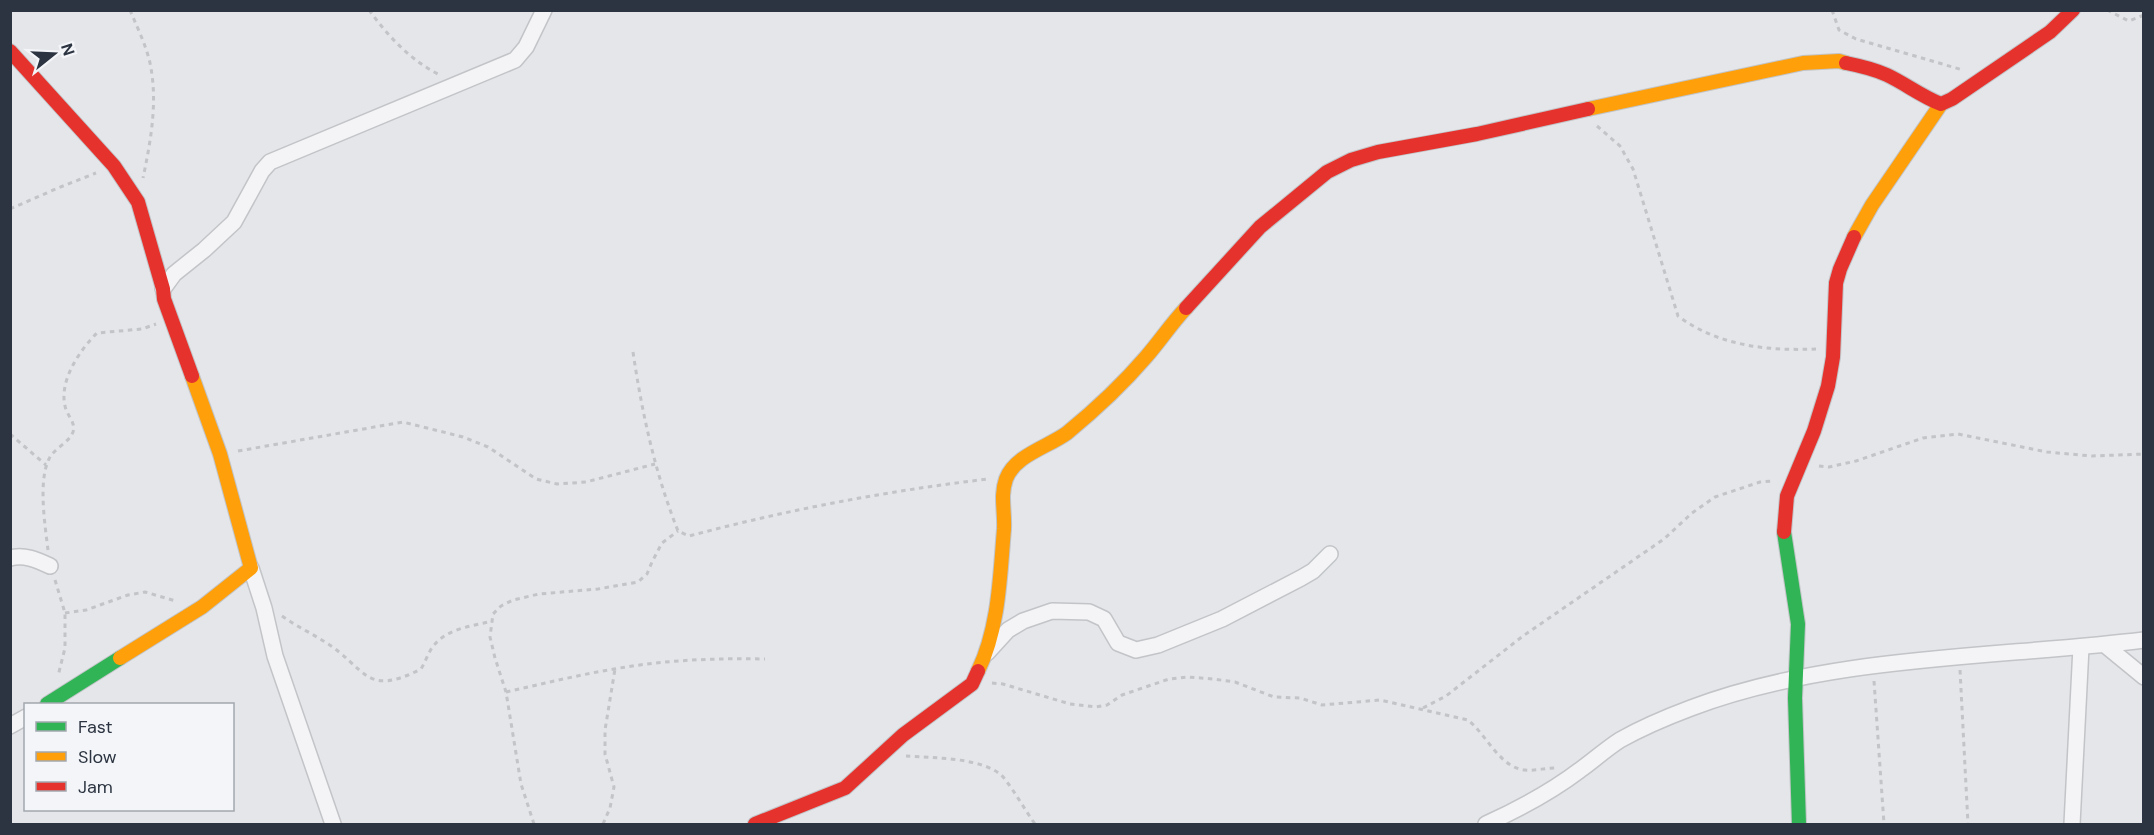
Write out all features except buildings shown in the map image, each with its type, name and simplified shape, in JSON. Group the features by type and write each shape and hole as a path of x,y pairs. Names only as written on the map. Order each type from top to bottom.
{"street":[{"path":"163,289 174,274 234,222 261,171 270,162 286,153 515,60 526,47 544,10"},
{"path":"1799,825 1795,679 1799,634 1798,614 1783,538 1784,514 1787,494 1809,444 1829,382 1833,348 1834,295 1839,270 1852,241 1887,184 1941,104 1952,99 2050,32 2073,10"},
{"path":"10,51 114,166 138,202 164,299 220,454 264,608 275,656 333,825"},
{"path":"755,825 845,788 903,735 972,684 987,653 997,607 1004,525 1002,497 1007,477 1020,460 1065,434 1107,398 1260,227 1327,172 1351,160 1377,152 1477,134 1755,71 1803,63 1839,61 1867,67 1941,104"},
{"path":"987,653 1008,630 1023,621 1052,611 1089,612 1096,615 1104,619 1118,643 1136,650 1158,645 1221,619 1300,579 1313,571 1330,554"},
{"path":"10,558 16,556 33,558 50,566"},
{"path":"50,703 202,607 251,568"},
{"path":"1486,825 1537,798 1581,770 1619,741 1665,718 1717,699 1795,679 1873,667 2144,640"},
{"path":"2105,645 2144,677"},
{"path":"2072,825 2081,647"},
{"path":"10,726 24,718"}],"path":[{"path":"130,10 150,62 154,103 150,144 138,202"},
{"path":"369,10 381,27 402,49 430,71 457,84"},
{"path":"1832,10 1839,30 1856,39 1984,76"},
{"path":"2107,10 2129,21 2144,15"},
{"path":"1576,111 1606,131 1620,146 1633,169 1678,316 1713,335 1757,348 1783,350 1833,348"},
{"path":"10,209 114,166"},
{"path":"57,678 65,648 66,613 50,566 44,504 44,472 50,457 73,433 72,420 65,406 66,385 77,358 97,333 142,329 171,319"},
{"path":"633,352 641,406 664,495 678,531 689,536 816,505 903,490 1007,477"},
{"path":"220,454 403,423 463,437 488,447 536,479 557,484 586,482 655,464"},
{"path":"10,434 46,465"},
{"path":"1800,465 1829,467 1856,461 1923,438 1958,434 2047,452 2092,456 2144,454"},
{"path":"1422,709 1446,696 1515,642 1664,539 1692,513 1715,497 1760,482 1793,481"},
{"path":"534,825 521,784 506,692 490,637 493,614 501,606 513,600 539,594 598,589 638,582 647,574 662,543 678,531"},
{"path":"66,613 86,610 128,595 145,592 202,607"},
{"path":"264,608 277,612 307,633 325,642 369,679 379,681 392,681 421,669 434,645 444,635 492,621"},
{"path":"1960,657 1968,825"},
{"path":"506,692 615,669 679,661 765,658"},
{"path":"1873,667 1884,825"},
{"path":"603,825 610,808 614,787 605,754 605,730 615,669"},
{"path":"972,684 1003,684 1070,704 1096,707 1107,705 1122,695 1169,679 1188,677 1235,682 1274,697 1300,698 1322,705 1380,699 1468,720 1477,726 1502,757 1516,768 1581,770"},
{"path":"883,754 940,759 987,768 1002,777 1035,825"}],"traffic: fast":[{"path":"1784,532 1798,624 1795,698 1799,824"},
{"path":"49,703 120,658"}],"traffic: slow":[{"path":"1588,109 1803,63 1839,61 1846,63"},
{"path":"1854,237 1872,205 1941,104"},
{"path":"978,671 990,637 1000,583 1004,529 1003,491 1010,471 1024,458 1067,433 1098,406 1137,367 1186,308"},
{"path":"120,658 202,607 251,568 220,454 192,376"}],"traffic: jam":[{"path":"1846,63 1882,73 1941,104 1952,99 2050,32 2073,10"},
{"path":"10,51 114,166 138,202 164,299 192,376"},
{"path":"1186,308 1260,227 1327,172 1351,160 1378,152 1477,134 1588,109"},
{"path":"1784,532 1787,496 1814,431 1828,386 1833,357 1836,283 1854,237"},
{"path":"755,824 845,788 903,735 972,684 978,671"}]}
